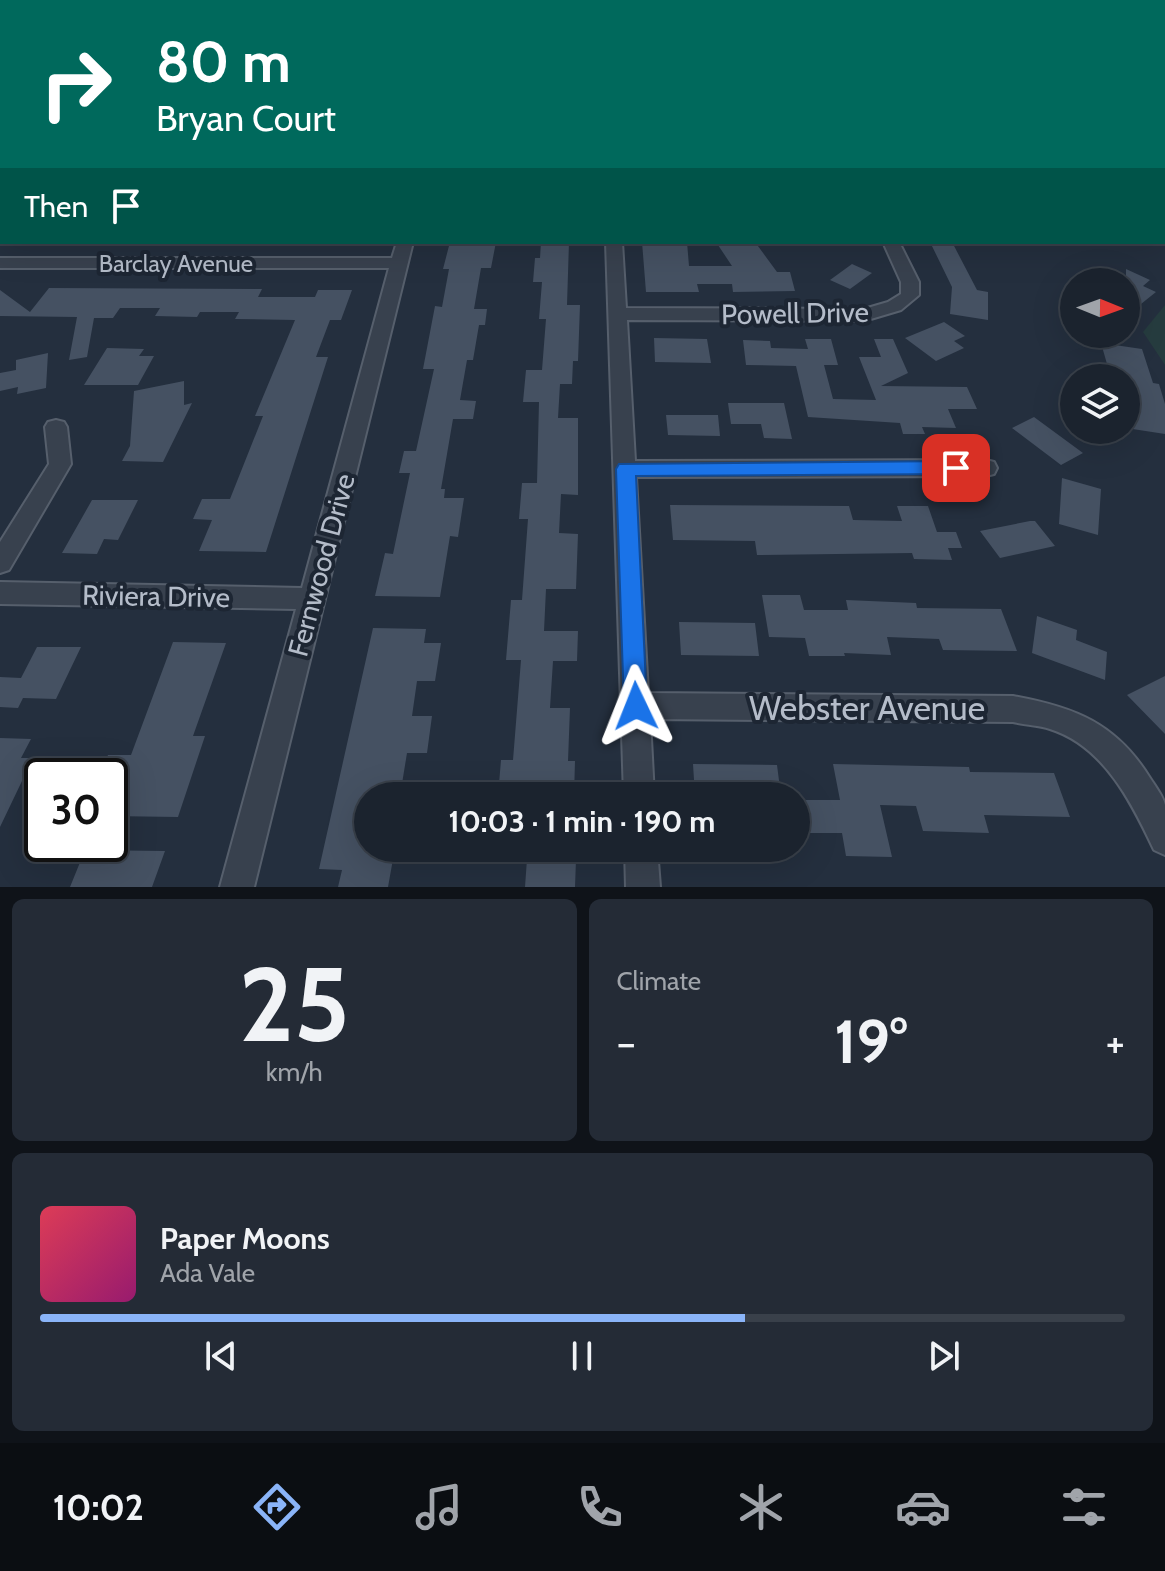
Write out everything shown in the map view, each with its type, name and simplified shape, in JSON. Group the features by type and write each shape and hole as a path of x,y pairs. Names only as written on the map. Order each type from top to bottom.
{"street":[{"path":"614,244 639,782"},
{"name":"Powell Drive","path":"617,314 864,315 885,311 903,303 910,295 910,282 892,244"},
{"name":"Barclay Avenue","path":"0,263 402,252"},
{"name":"Fernwood Drive","path":"237,887 402,252"},
{"path":"0,563 60,464 56,427"},
{"path":"626,469 986,468"},
{"name":"Riviera Drive","path":"0,593 313,599"},
{"name":"Webster Avenue","path":"636,706 1013,709 1056,717 1092,735 1120,759 1144,794 1165,839"},
{"path":"642,862 643,887"}],"green space":[{"path":"1165,305 1165,365 1143,332"}],"building":[{"path":"449,244 496,244 491,268 481,268 474,309 487,309 485,325 479,325 473,360 467,360 460,400 476,401 473,419 453,419 441,489 445,489 444,498 464,498 458,537 450,536 440,597 375,596 385,553 393,554 410,473 399,473 404,451 416,451 434,369 423,369 435,306 442,307 449,269 443,269"},
{"path":"541,244 569,244 567,305 580,305 578,361 573,361 572,384 560,384 558,418 578,418 578,495 561,494 559,533 578,534 576,589 546,589 544,631 578,631 577,661 553,661 550,708 570,708 568,761 575,761 574,782 499,782 501,760 513,760 521,660 506,660 511,600 522,600 528,519 519,519 522,483 537,483 539,402 523,402 526,370 542,370 546,319 539,319 542,282 533,282 535,258 540,258"},
{"path":"642,244 687,244 689,266 732,266 717,244 756,244 777,272 790,272 795,291 733,292 732,284 697,284 699,292 646,292"},
{"path":"931,244 953,244 977,290 988,292 988,320 950,314 952,287"},
{"path":"852,264 872,273 850,289 830,280"},
{"path":"1140,275 1150,280 1143,286 1156,292 1140,305"},
{"path":"49,288 262,289 258,297 315,297 318,290 352,290 341,320 330,320 316,357 328,357 266,552 199,551 212,520 193,519 202,499 230,499 263,416 255,416 295,320 235,319 239,312 200,312 197,317 155,316 160,308 120,308 113,318 94,318 87,357 69,360 77,317 0,316 0,290 30,312"},
{"path":"944,322 965,336 954,341 964,348 936,361 905,338"},
{"path":"654,338 707,339 711,363 655,362"},
{"path":"805,339 831,339 838,365 824,365 833,399 876,400 859,357 881,357 874,339 893,339 908,373 881,386 967,387 977,409 948,409 956,428 922,427 925,434 903,434 900,423 808,417 796,366 746,365 743,340 770,341 771,348 808,349"},
{"path":"107,348 144,349 139,356 154,356 138,385 84,385"},
{"path":"1102,348 1142,349 1153,383 1159,384 1165,404 1165,434 1140,430 1140,364 1107,364"},
{"path":"48,353 46,388 17,394 18,387 0,391 0,373 16,370 16,360"},
{"path":"184,381 184,405 192,403 163,462 122,461 130,446 134,391"},
{"path":"728,403 784,403 792,439 764,438 761,424 731,424"},
{"path":"666,415 718,415 720,436 668,435"},
{"path":"1034,417 1060,436 1060,444 1071,444 1083,453 1061,465 1012,428"},
{"path":"1062,478 1101,489 1098,535 1059,524"},
{"path":"92,500 138,500 118,540 104,539 97,554 62,553"},
{"path":"670,505 849,506 853,520 902,521 897,506 928,506 937,532 956,532 962,548 948,548 952,560 914,559 912,553 757,555 755,541 673,540"},
{"path":"1035,521 1055,546 1000,558 980,531"},
{"path":"762,595 800,595 804,610 848,610 846,600 916,603 917,608 1001,609 1017,651 943,650 939,639 887,637 891,655 844,653 845,656 809,656 805,638 769,637"},
{"path":"1037,616 1077,630 1076,640 1107,652 1105,680 1032,653"},
{"path":"679,622 755,623 759,656 681,655"},
{"path":"373,628 426,629 424,643 441,643 435,681 417,681 412,716 432,716 427,753 407,753 402,782 354,782 354,862 392,862 388,887 338,887 342,870 319,869"},
{"path":"173,642 226,643 193,736 205,736 178,817 128,816 128,758 107,758 108,755 131,755"},
{"path":"37,647 81,647 56,699 23,698 18,708 0,707 0,677 21,678"},
{"path":"1165,676 1165,734 1127,695"},
{"path":"0,738 31,739 21,758 24,758 24,777 0,827"},
{"path":"693,764 777,765 779,782 694,782"},
{"path":"833,764 969,767 970,772 1054,773 1070,817 984,815 989,833 923,831 916,806 880,805 892,857 846,856 842,833 810,833 810,800 840,800"},
{"path":"128,851 165,851 152,887 70,887 80,862 128,862"},
{"path":"527,862 576,862 575,887 525,887"}],"route":[{"path":"636,706 626,469 956,468"}]}
